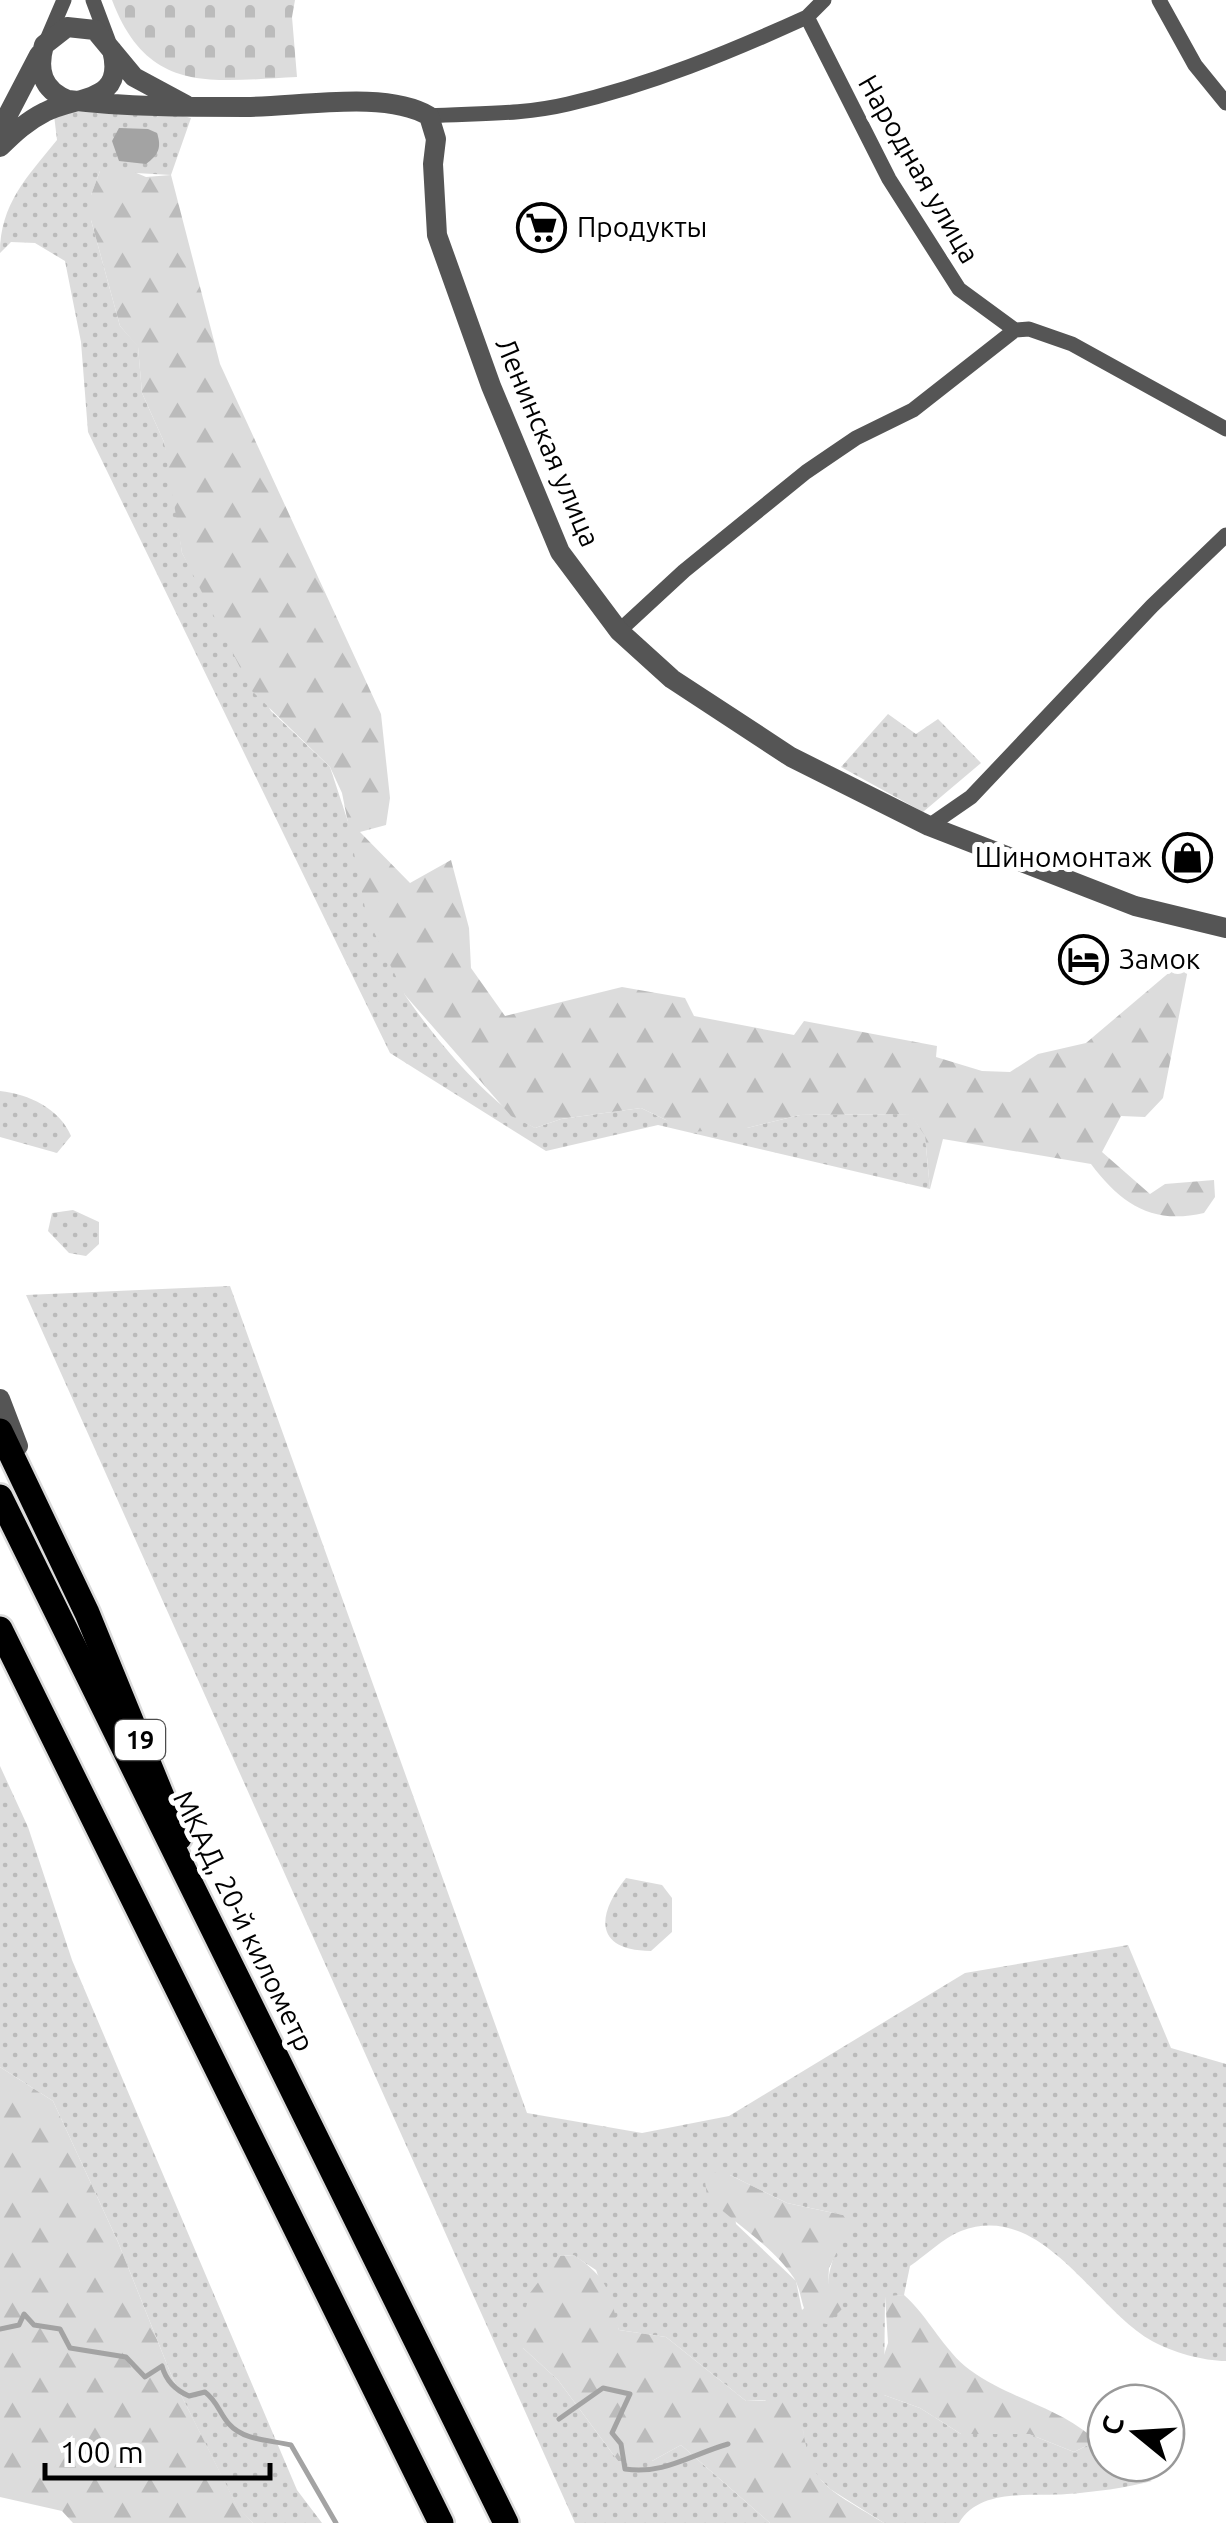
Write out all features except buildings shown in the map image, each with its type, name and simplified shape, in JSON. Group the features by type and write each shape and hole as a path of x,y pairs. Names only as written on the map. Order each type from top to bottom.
{"main road":[{"path":"0,1431 51,1532"},
{"name":"МКАД, 20-й километр","path":"0,1497 506,2523"},
{"name":"19","path":"51,1532 225,1950"},
{"path":"0,1629 441,2523"},
{"path":"0,1649 33,1698"}],"street":[{"path":"0,130 64,0"},
{"path":"0,147 42,114 97,96 110,82 115,63 93,0"},
{"path":"1159,0 1195,64 1226,103"},
{"path":"186,105 138,80 95,30 76,26 58,31 44,45 40,64 45,83 59,96 78,102 186,105 397,103 429,116 471,116 566,105 650,81 807,18 822,2"},
{"name":"Народная улица","path":"807,18 889,179 959,289 1015,330 1028,329 1072,344 1226,429"},
{"name":"Ленинская улица","path":"429,116 436,140 433,164 437,236 491,386 560,552 619,632 672,680 792,757 929,826 1135,906 1226,928"},
{"path":"619,632 684,571 806,472 856,438 914,410 1015,330"},
{"path":"929,826 970,798 1152,606 1226,535"},
{"name":"19","path":"0,1399 51,1532"}],"green space":[{"path":"112,0 295,0 292,17 297,77 210,79 186,76 164,67 144,53 127,31"},
{"path":"86,107 148,107 191,118 171,175 100,171 91,195 91,220 120,326 138,346 142,393 164,442 171,471 182,553 271,711 330,767 405,995 432,1031 482,1087 535,1128 561,1119 641,1108 666,1120 747,1128 800,1115 911,1114 925,1136 930,1189 658,1125 546,1151 390,1053 88,432 81,342 65,261 35,243 11,242 0,253 10,205 57,140 54,115"},
{"path":"127,169 146,177 171,175 220,364 381,714 390,798 386,825 360,832 410,883 451,860 469,928 471,968 505,1016 622,987 685,998 694,1016 794,1035 804,1021 937,1046 936,1057 982,1071 1010,1072 1038,1054 1086,1043 1191,954 1163,1098 1145,1117 1121,1116 1102,1152 1150,1194 1165,1184 1214,1180 1215,1197 1204,1213 1169,1216 1139,1208 1114,1190 1091,1164 943,1139 930,1189 925,1136 910,1114 800,1115 747,1128 691,1132 641,1108 561,1119 535,1128 511,1116 405,995 367,918 342,793 330,767 252,691 182,553 164,442 142,393 138,347 120,326 91,220 91,195 100,171"},
{"path":"888,714 916,734 938,719 981,763 923,812 841,767"},
{"path":"0,1091 32,1099 59,1118 71,1136 57,1153 0,1137"},
{"path":"73,1210 99,1222 99,1244 86,1256 69,1253 48,1231 52,1213"},
{"path":"230,1286 527,2113 642,2133 729,2116 965,1973 1128,1945 1171,2048 1226,2064 1226,2361 1188,2355 1152,2341 1130,2326 1065,2262 1017,2231 990,2226 961,2231 910,2266 904,2295 885,2297 884,2395 920,2408 961,2434 1029,2434 1074,2452 1086,2446 1086,2483 1143,2483 1089,2492 993,2499 968,2512 959,2523 884,2523 830,2489 814,2473 804,2454 803,2430 765,2400 746,2401 666,2337 619,2330 596,2270 573,2255 558,2256 523,2348 558,2380 618,2461 652,2461 681,2445 770,2523 575,2523 26,1295","holes":["730,2175 787,2203 843,2215 828,2285 802,2310 796,2281 736,2224"]},
{"path":"0,1766 28,1827 72,1960 297,2490 322,2523 253,2523 238,2509 172,2377 118,2242 53,2101 0,2067"},
{"path":"626,1878 662,1885 672,1898 672,1932 651,1951 619,1945 606,1928 609,1905"},
{"path":"0,2067 53,2101 118,2242 172,2377 238,2508 253,2523 73,2523 62,2511 0,2497"},
{"path":"712,2172 730,2175 787,2203 843,2215 850,2225 829,2268 828,2285 841,2295 842,2309 827,2324 817,2322 807,2313 794,2278 776,2256 707,2197 705,2181"},
{"path":"574,2255 606,2287 619,2330 666,2337 746,2401 785,2400 800,2412 809,2456 822,2481 884,2523 770,2523 681,2445 652,2461 618,2461 558,2380 523,2348 518,2336 530,2293 558,2256"},
{"path":"904,2295 970,2370 1077,2426 1086,2432 1086,2446 1074,2452 1029,2434 961,2434 920,2408 884,2395 875,2382 888,2343 885,2296"}],"shaded area":[{"path":"119,128 157,133 156,154 146,164 119,161 112,141"}],"waterway":[{"path":"0,2329 19,2325 24,2314 34,2325 60,2329 70,2348 126,2357 145,2377 162,2366 179,2391 189,2396 205,2392 235,2430 291,2445 336,2523"},
{"path":"559,2419 603,2388 630,2394 612,2433 621,2444 625,2469 664,2467 728,2444"}],"place":[{"name":"Продукты","path":"542,227"},
{"name":"Шиномонтаж","path":"1187,857"},
{"name":"Замок","path":"1084,959"}]}
